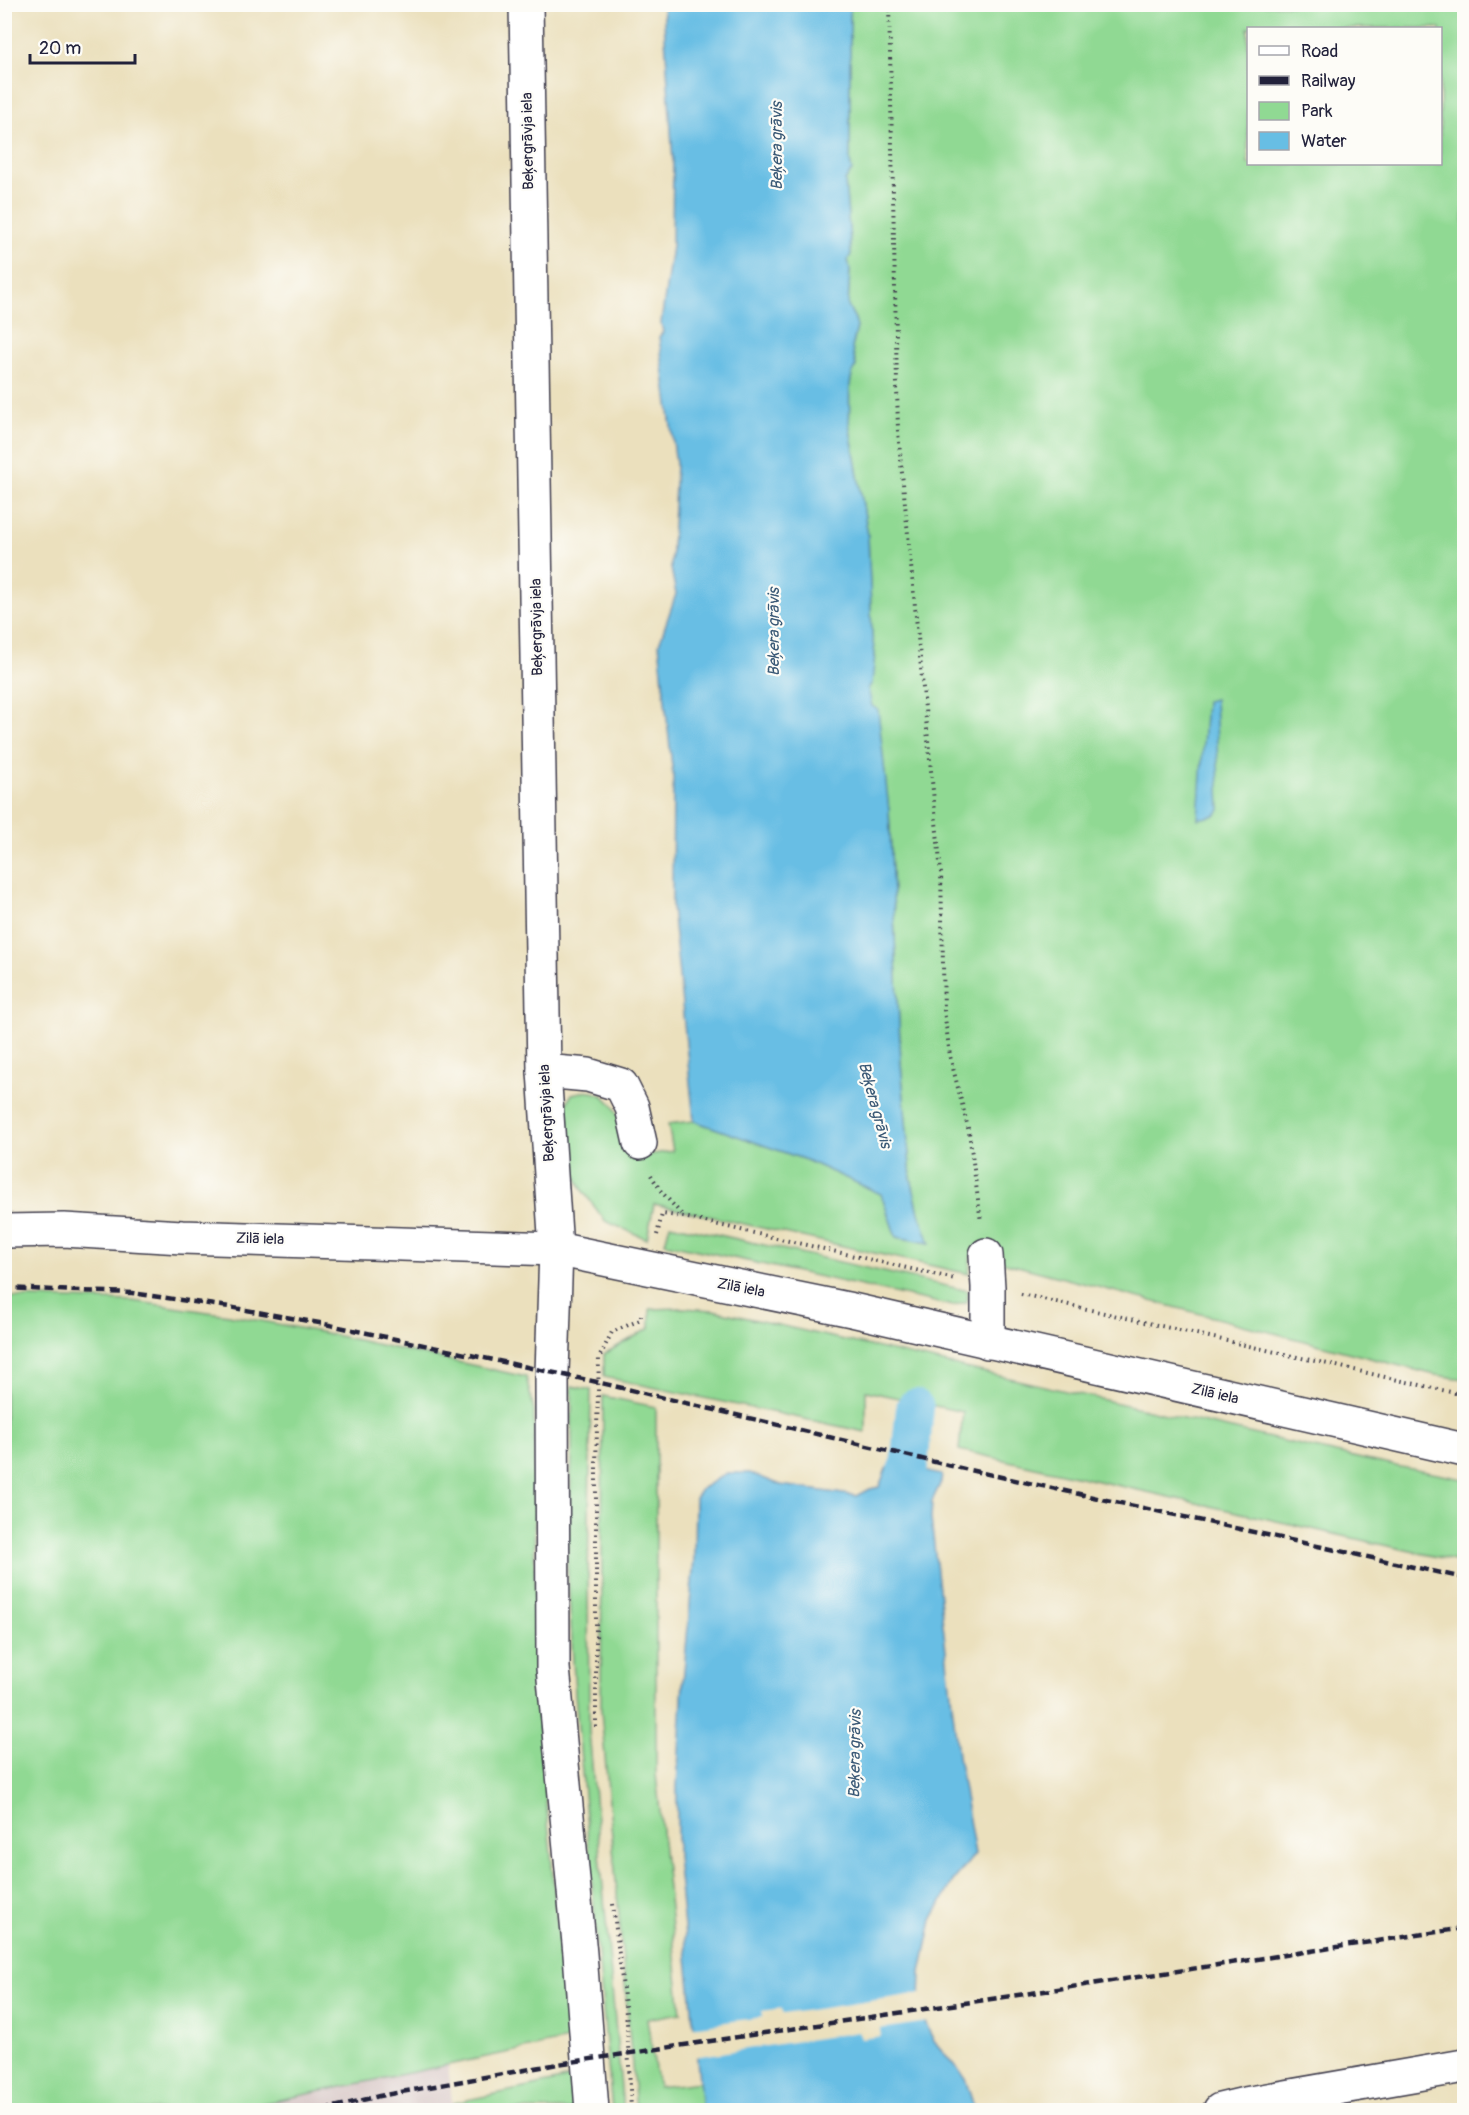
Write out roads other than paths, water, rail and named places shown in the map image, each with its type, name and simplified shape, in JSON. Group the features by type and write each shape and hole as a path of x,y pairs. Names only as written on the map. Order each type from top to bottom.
{"street":[{"name":"Beķergrāvja iela","path":"526,4 544,1071 556,1249 552,1373 553,1668 592,2110"},
{"path":"544,1071 588,1075 621,1085 632,1107 640,1143"},
{"name":"Zilā iela","path":"4,1231 64,1230 194,1237 556,1249 852,1310 1464,1450"},
{"path":"987,1271 988,1342"},
{"path":"1220,2110 1464,2066"}],"water":[{"path":"663,5 850,5 850,162 852,170 845,181 851,254 848,260 850,269 848,306 857,327 852,348 856,366 850,386 849,423 868,535 872,637 875,654 872,683 868,689 872,706 878,710 889,810 901,1064 911,1178 919,1213 930,1243 896,1237 881,1194 806,1160 694,1121 672,907 673,776 659,644 676,594 671,568 676,464 659,337 663,332 661,323 672,246 673,162"},
{"path":"1215,699 1220,810 1216,815 1198,819 1206,701"},
{"path":"891,1464 942,1475 932,1501 931,1519 958,1756 975,1854 953,1881 932,1920 921,1972 920,1999 922,2016 934,2041 965,2078 975,2110 702,2110 677,1856 677,1786 694,1559 695,1498 702,1488 727,1473 750,1473 781,1485 857,1496 879,1487 886,1469"}],"waterway":[{"name":"Beķera grāvis","path":"891,1512 909,1466 915,1408"}],"railway":[{"path":"4,1288 132,1293 325,1324 597,1382 960,1468 1464,1578"},
{"path":"322,2110 379,2096 558,2064 1464,1928"}]}
